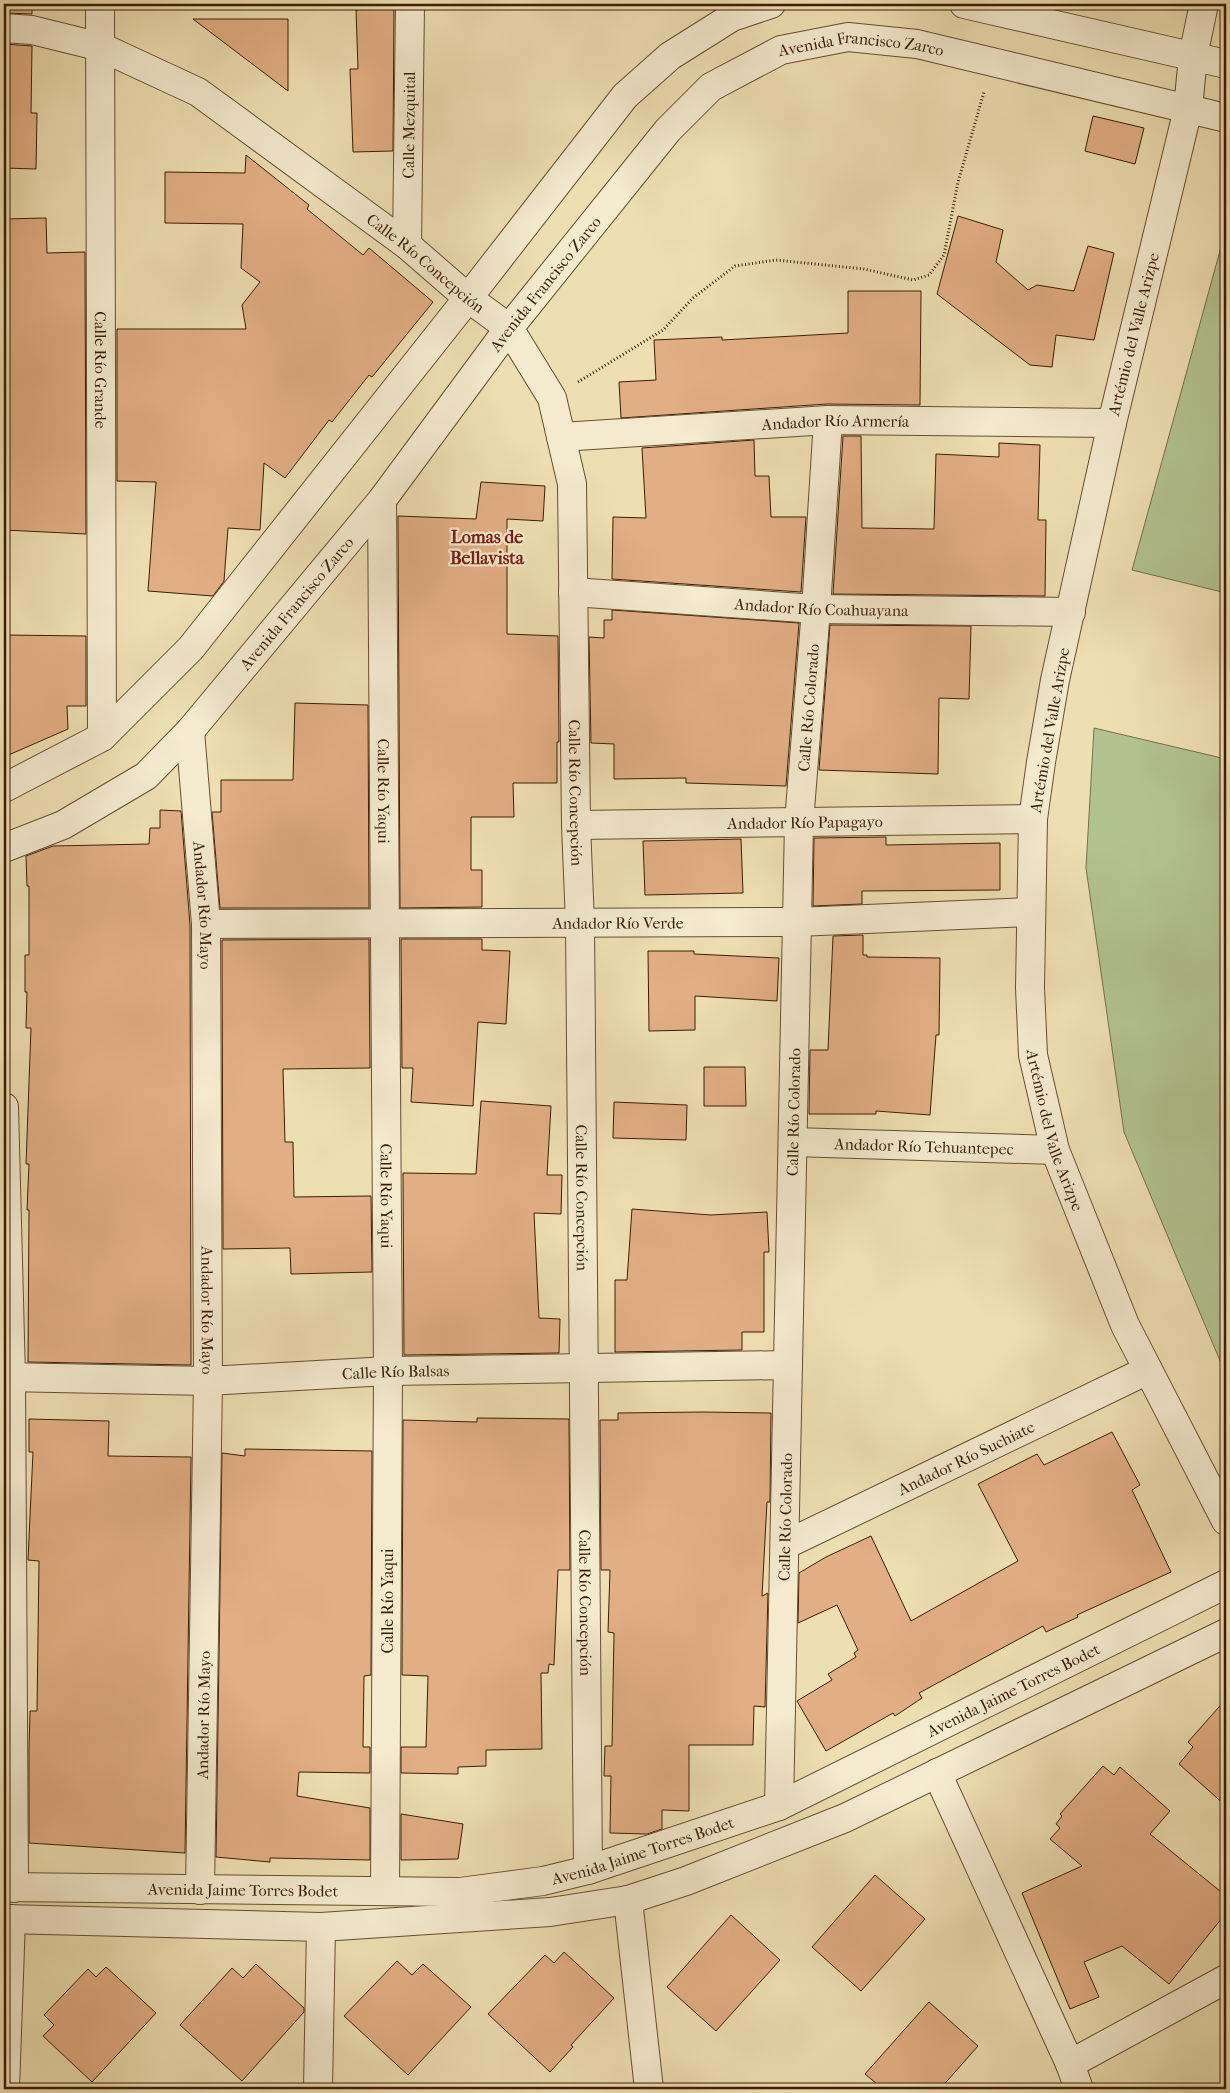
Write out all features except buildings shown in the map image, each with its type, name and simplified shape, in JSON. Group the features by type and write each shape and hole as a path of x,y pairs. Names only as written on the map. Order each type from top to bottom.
{"street":[{"name":"Calle Río Grande","path":"100,4 102,737"},
{"name":"Calle Mezquital","path":"407,245 410,4"},
{"path":"4,788 102,737 191,648 625,96 670,56 732,17 771,4"},
{"path":"964,4 1226,64"},
{"name":"Artémio del Valle Arizpe","path":"1204,4 1193,56 1188,109 1112,422 1055,680 1033,819 1030,912 1032,1055 1054,1150 1125,1325 1226,1521"},
{"name":"Calle Río Concepción","path":"4,28 32,30 100,47 198,92 407,245 468,298 509,328 552,398 572,484 576,826 580,923 588,1870"},
{"name":"Avenida Francisco Zarco","path":"4,848 63,824 146,776 190,731 382,500 509,328 668,130 711,87 781,50 848,37 917,44 1226,118"},
{"name":"Andador Río Armería","path":"561,437 828,420 1112,422"},
{"name":"Calle Río Colorado","path":"779,1806 799,822 816,609 828,420"},
{"name":"Calle Río Yaqui","path":"382,500 388,1371 385,1892"},
{"name":"Andador Río Coahuayana","path":"573,592 816,609 1071,612"},
{"name":"Andador Río Mayo","path":"190,731 206,924 208,1381 200,1890"},
{"name":"Andador Río Papagayo","path":"576,826 1033,819"},
{"name":"Andador Río Verde","path":"206,924 798,922 1030,912"},
{"path":"4,1107 8,1377 9,1887"},
{"name":"Andador Río Tehuantepec","path":"793,1142 1054,1150"},
{"name":"Calle Río Balsas","path":"8,1377 208,1381 388,1371 788,1365"},
{"name":"Andador Río Suchiate","path":"784,1545 1148,1370"},
{"name":"Avenida Jaime Torres Bodet","path":"9,1887 460,1892 543,1881 588,1870 779,1806 1226,1584"},
{"name":"Avenida Jaime Torres Bodet","path":"7,1919 321,1927 550,1912 628,1900 686,1881 846,1818 1226,1633"},
{"path":"937,1773 1070,2064 1079,2089"},
{"path":"628,1900 649,2089"},
{"path":"5,2089 7,1919"},
{"path":"318,2089 321,1927"},
{"path":"1070,2064 1226,1979"}],"path":[{"path":"552,398 663,330 693,298 735,266 776,260 864,269 913,280 929,275 944,255 958,182 992,63"}],"green space":[{"path":"1226,229 1226,593 1132,570"},
{"path":"1094,728 1226,759 1226,1375 1124,1132 1086,868"}],"district":[{"name":"Lomas de Bellavista","path":"487,547"}]}
